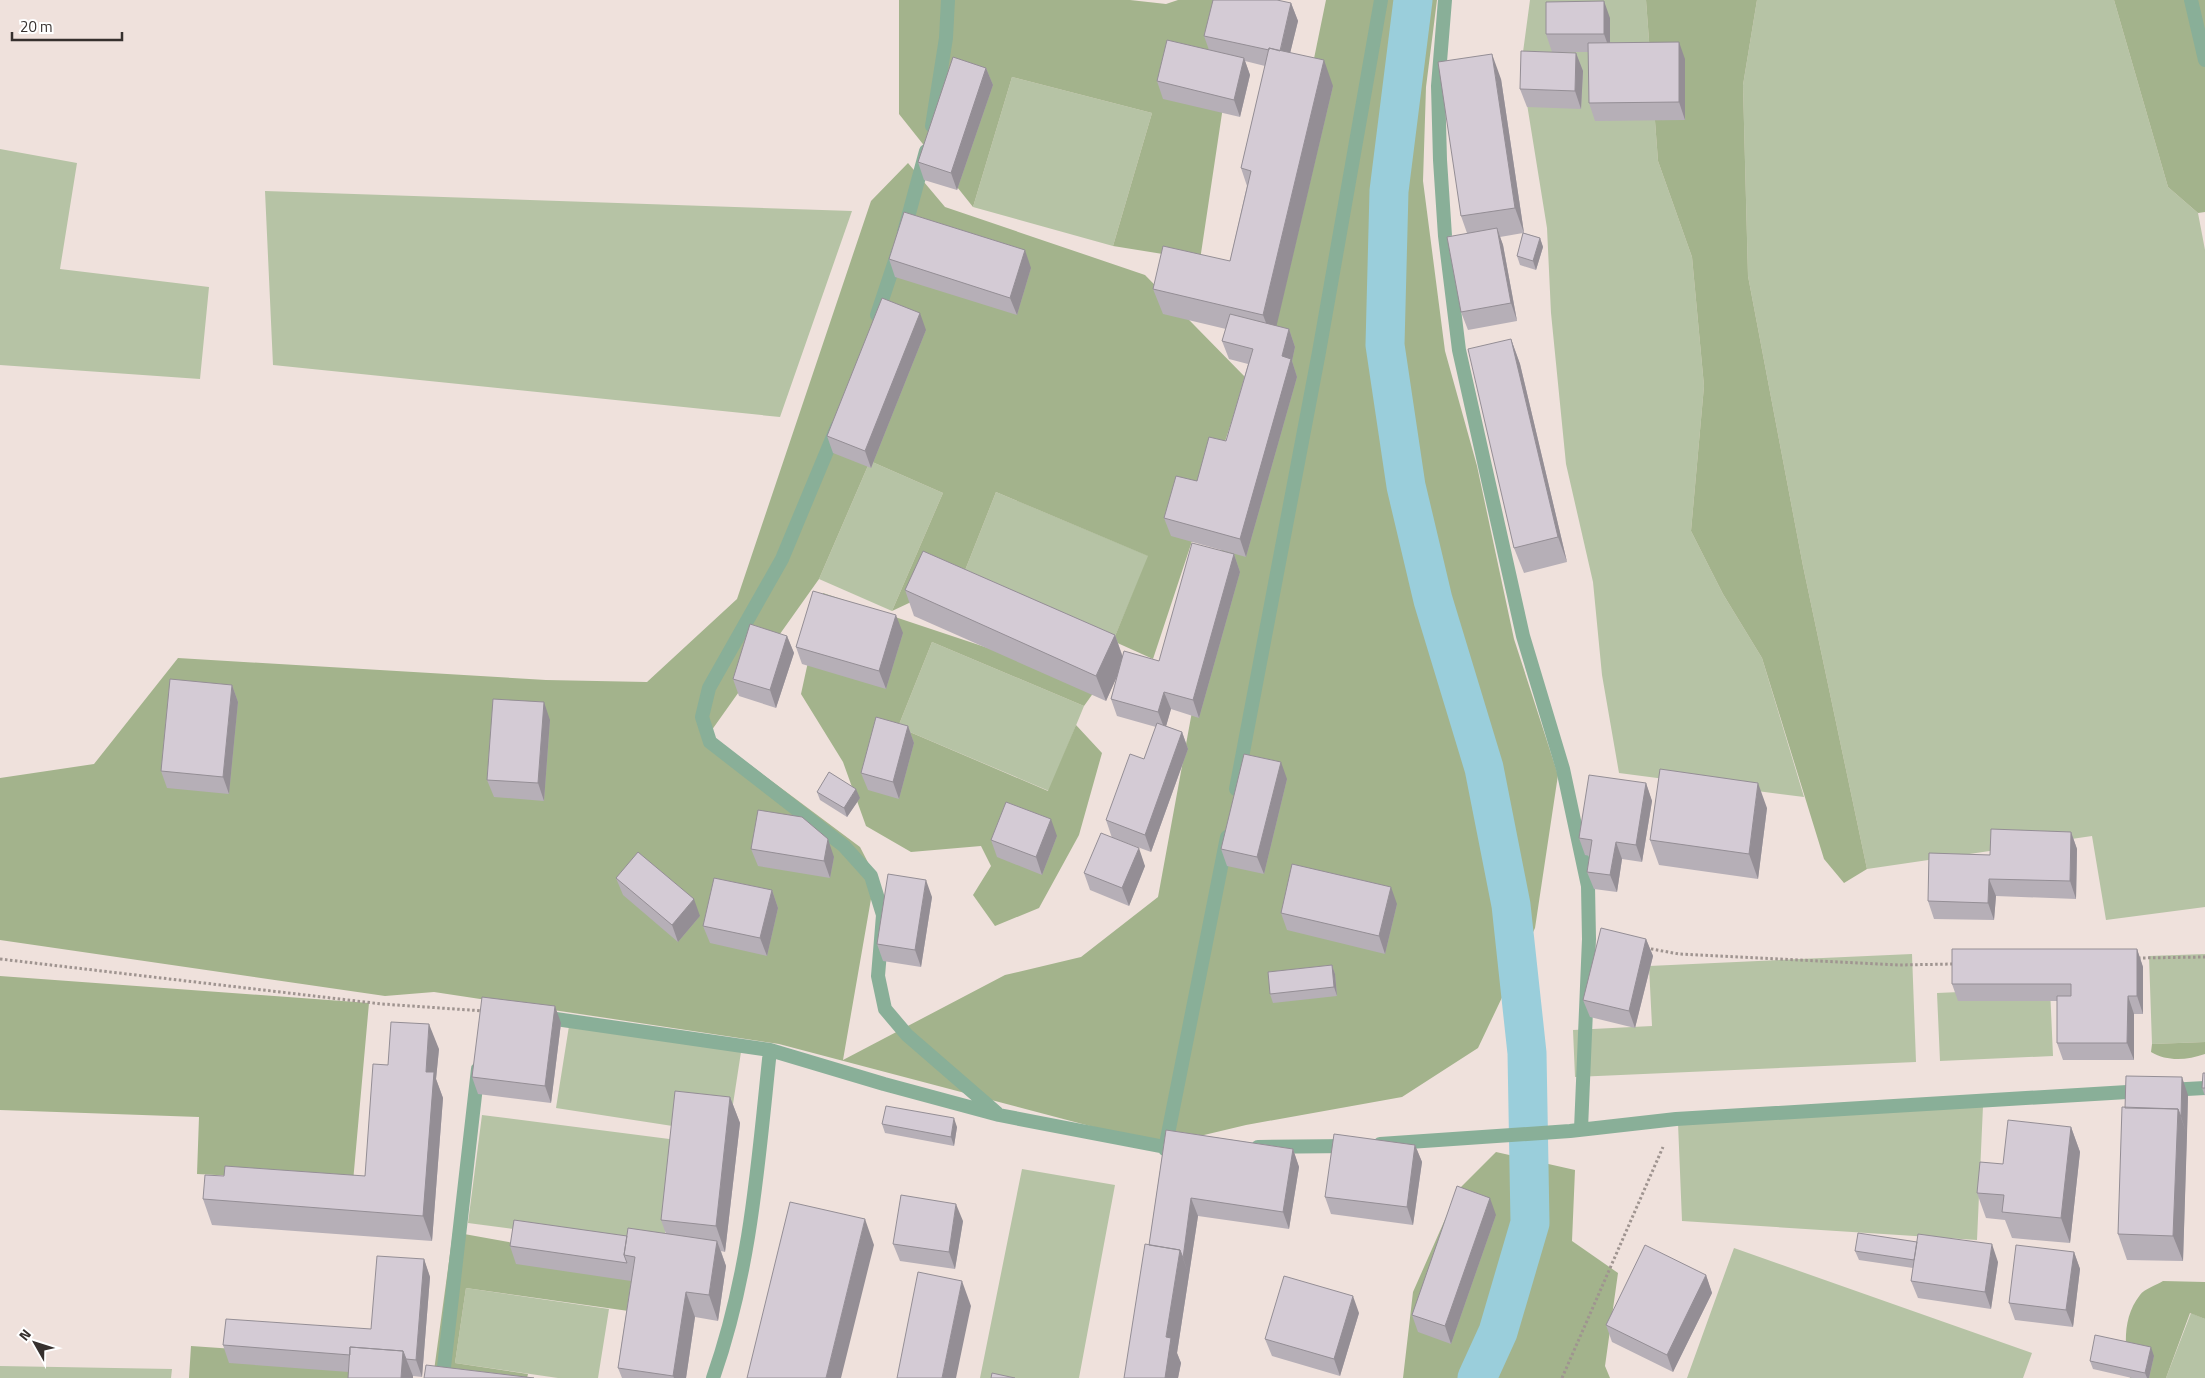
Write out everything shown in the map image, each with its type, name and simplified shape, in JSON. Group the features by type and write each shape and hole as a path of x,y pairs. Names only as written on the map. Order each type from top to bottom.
{"street":[{"path":"873,327 901,242 934,118 946,38 948,0"},
{"path":"1234,800 1319,352 1381,0"},
{"path":"1445,0 1438,86 1440,160 1445,236 1459,350 1523,636 1563,769 1588,886 1590,939 1575,1130"},
{"path":"2191,0 2205,60"},
{"path":"843,411 782,559 709,688 702,718 710,742 844,846 871,876 883,915 878,976 885,1009 908,1035 1000,1115"},
{"path":"1162,1166 1230,820"},
{"path":"443,1376 485,1011"},
{"path":"532,1016 770,1050 884,1084 1000,1115 1165,1147 1194,1147"},
{"path":"713,1378 730,1331 750,1236 770,1050"},
{"path":"1242,1147 1339,1147 1575,1130 1676,1119 2205,1088"}],"path":[{"path":"1643,948 1679,954 1899,965 1958,964"},
{"path":"2136,958 2205,956"},
{"path":"0,959 382,1004 485,1011"},
{"path":"1562,1378 1676,1119"}],"green space":[{"path":"899,0 1130,0 1166,4 1178,0 1239,0 1200,260 1113,246 1152,113 1012,77 973,207 899,114"},
{"path":"1326,0 1437,0 1426,87 1423,181 1445,351 1477,466 1514,639 1558,775 1535,928 1478,1048 1402,1097 1246,1125 1162,1145 779,1044 434,992 385,996 0,940 0,778 94,764 178,658 546,680 647,682 737,599 871,201 908,163 945,207 1145,275 1246,378 1153,659 1113,641 1148,556 996,492 962,578 892,611 943,493 870,461 819,579 709,734 860,847 875,876 843,1060 1005,975 1081,957 1158,897 1293,161"},
{"path":"1530,0 1646,0 1658,161 1692,257 1704,386 1691,531 1723,594 1762,658 1804,797 1619,773 1602,675 1593,582 1566,464 1551,313 1547,228 1521,67"},
{"path":"1646,0 1757,0 1743,85 1748,276 1803,566 1867,869 1844,883 1824,859 1762,658 1723,594 1691,531 1704,386 1692,257 1658,161"},
{"path":"1757,0 2114,0 2168,187 2198,213 2205,250 2205,907 2106,920 2092,836 1867,869 1803,566 1748,276 1743,85"},
{"path":"2114,0 2205,0 2205,212 2198,213 2168,187"},
{"path":"1012,77 1152,113 1113,246 973,207"},
{"path":"0,149 77,163 60,269 209,287 200,379 0,365"},
{"path":"265,191 852,211 780,417 273,365"},
{"path":"870,461 943,493 892,611 819,579"},
{"path":"996,492 1149,556 1113,641 962,578"},
{"path":"823,593 1099,685 1084,706 932,642 898,727 1048,791 1076,725 1102,753 1079,835 1039,908 995,926 973,895 991,866 981,846 911,852 866,826 843,762 801,694"},
{"path":"932,642 1084,706 1049,791 898,727"},
{"path":"1912,954 1916,1062 1575,1077 1573,1030 1652,1026 1649,966"},
{"path":"2205,954 2205,1042 2152,1044 2149,956"},
{"path":"0,976 369,1003 353,1182 197,1174 199,1117 0,1110"},
{"path":"2050,988 2053,1056 1940,1061 1937,993"},
{"path":"569,1026 741,1052 731,1117 679,1127 556,1108"},
{"path":"2205,1042 2205,1054 2191,1058 2171,1059 2151,1052 2152,1044"},
{"path":"1983,1106 1977,1240 1682,1221 1678,1123"},
{"path":"482,1115 677,1140 663,1248 468,1223"},
{"path":"1496,1152 1575,1170 1572,1241 1618,1273 1605,1366 1610,1378 1403,1378 1413,1292 1458,1190"},
{"path":"1022,1169 1115,1185 1079,1378 980,1378"},
{"path":"453,1232 659,1269 650,1314 466,1288 455,1363 528,1374 527,1378 433,1378"},
{"path":"1734,1248 2032,1353 2023,1378 1687,1378"},
{"path":"2163,1281 2205,1282 2205,1319 2190,1313 2166,1378 2130,1378 2126,1335 2130,1314 2142,1293"},
{"path":"466,1288 609,1309 598,1378 558,1378 455,1363"},
{"path":"2191,1313 2205,1319 2205,1378 2166,1378"},
{"path":"191,1346 353,1357 351,1378 189,1378"},
{"path":"0,1366 172,1369 171,1378 0,1378"}],"building":[{"path":"1213,0 1277,0 1291,3 1280,51 1204,36"},
{"path":"1604,1 1604,34 1546,34 1546,2"},
{"path":"1167,40 1244,58 1234,100 1157,81"},
{"path":"1679,42 1679,102 1589,103 1588,43"},
{"path":"1269,48 1324,60 1263,315 1153,289 1163,246 1230,261 1251,171 1241,168"},
{"path":"1521,51 1576,53 1575,91 1520,89"},
{"path":"1492,54 1515,208 1461,216 1438,62"},
{"path":"953,57 986,68 951,173 918,162"},
{"path":"904,212 1025,250 1010,298 889,259"},
{"path":"1497,228 1511,303 1461,312 1447,237"},
{"path":"1523,233 1540,238 1533,261 1517,256"},
{"path":"882,298 920,313 865,451 827,436"},
{"path":"1230,314 1289,329 1282,356 1291,359 1240,539 1164,518 1176,476 1197,481 1209,437 1226,441 1253,349 1222,341"},
{"path":"1511,339 1558,537 1514,548 1468,349"},
{"path":"1192,543 1234,554 1193,700 1164,692 1158,712 1111,699 1124,651 1159,661"},
{"path":"923,551 1115,635 1096,676 905,590"},
{"path":"813,591 896,615 879,671 796,647"},
{"path":"750,624 787,636 770,690 733,679"},
{"path":"170,679 232,685 223,777 161,771"},
{"path":"493,699 544,702 538,783 487,780"},
{"path":"876,717 908,726 893,782 861,773"},
{"path":"1157,723 1182,732 1145,835 1106,820 1130,754 1144,759"},
{"path":"1244,754 1281,762 1257,857 1221,849"},
{"path":"1660,769 1758,783 1749,854 1650,840"},
{"path":"829,772 856,789 844,808 817,792"},
{"path":"1589,775 1646,783 1636,845 1616,842 1610,875 1587,872 1592,840 1579,838"},
{"path":"1006,802 1051,819 1036,857 991,840"},
{"path":"758,810 802,817 828,839 824,861 751,849"},
{"path":"1991,829 2071,832 2070,881 1989,879 1988,903 1928,901 1929,853 1990,855"},
{"path":"1101,833 1139,848 1122,888 1084,873"},
{"path":"638,852 694,899 672,925 616,878"},
{"path":"1292,864 1391,887 1379,936 1281,913"},
{"path":"888,874 926,880 915,950 877,944"},
{"path":"714,878 772,890 760,938 703,926"},
{"path":"1601,928 1646,939 1629,1011 1583,1000"},
{"path":"1952,949 2137,949 2137,996 2128,996 2127,1043 2057,1043 2057,996 2071,996 2071,984 1952,984"},
{"path":"1332,965 1334,987 1270,994 1268,972"},
{"path":"482,997 555,1006 545,1086 472,1077"},
{"path":"391,1022 429,1024 426,1072 434,1072 423,1216 203,1199 205,1175 224,1176 225,1166 365,1176 373,1064 388,1065"},
{"path":"2203,1073 2205,1073 2205,1088 2202,1088"},
{"path":"2126,1076 2182,1077 2181,1117 2178,1109 2125,1108"},
{"path":"675,1091 730,1097 716,1226 661,1220"},
{"path":"886,1106 954,1118 951,1137 882,1124"},
{"path":"2122,1107 2178,1109 2173,1236 2118,1234"},
{"path":"2008,1120 2071,1127 2061,1218 2002,1212 2004,1195 1977,1193 1980,1162 2003,1164"},
{"path":"1166,1130 1293,1149 1283,1212 1191,1198 1183,1258 1180,1250 1149,1245"},
{"path":"1334,1134 1415,1145 1407,1207 1325,1197"},
{"path":"1457,1186 1490,1198 1445,1326 1412,1315"},
{"path":"901,1195 956,1204 949,1252 893,1244"},
{"path":"790,1202 865,1219 826,1378 747,1378"},
{"path":"514,1220 627,1236 624,1255 627,1263 510,1246"},
{"path":"628,1228 717,1241 709,1295 686,1292 673,1376 618,1368 635,1257 624,1255"},
{"path":"1858,1233 1917,1242 1914,1260 1855,1251"},
{"path":"1918,1234 1992,1244 1985,1292 1911,1281"},
{"path":"1145,1244 1180,1250 1166,1337 1171,1338 1165,1378 1124,1378"},
{"path":"1645,1245 1706,1275 1667,1355 1606,1325"},
{"path":"2016,1245 2074,1252 2066,1310 2009,1303"},
{"path":"377,1256 424,1259 416,1360 406,1359 403,1351 350,1347 350,1355 223,1345 226,1319 371,1329"},
{"path":"918,1272 962,1281 942,1378 897,1378"},
{"path":"1284,1276 1353,1296 1334,1359 1265,1339"},
{"path":"2095,1335 2151,1347 2145,1373 2090,1361"},
{"path":"350,1347 403,1351 401,1378 348,1378"},
{"path":"426,1365 534,1378 424,1378"},
{"path":"992,1373 1015,1378 991,1378"}],"waterway":[{"path":"1413,0 1389,191 1385,345 1406,486 1433,600 1484,768 1511,905 1527,1053 1530,1223 1498,1332 1477,1378"}]}
